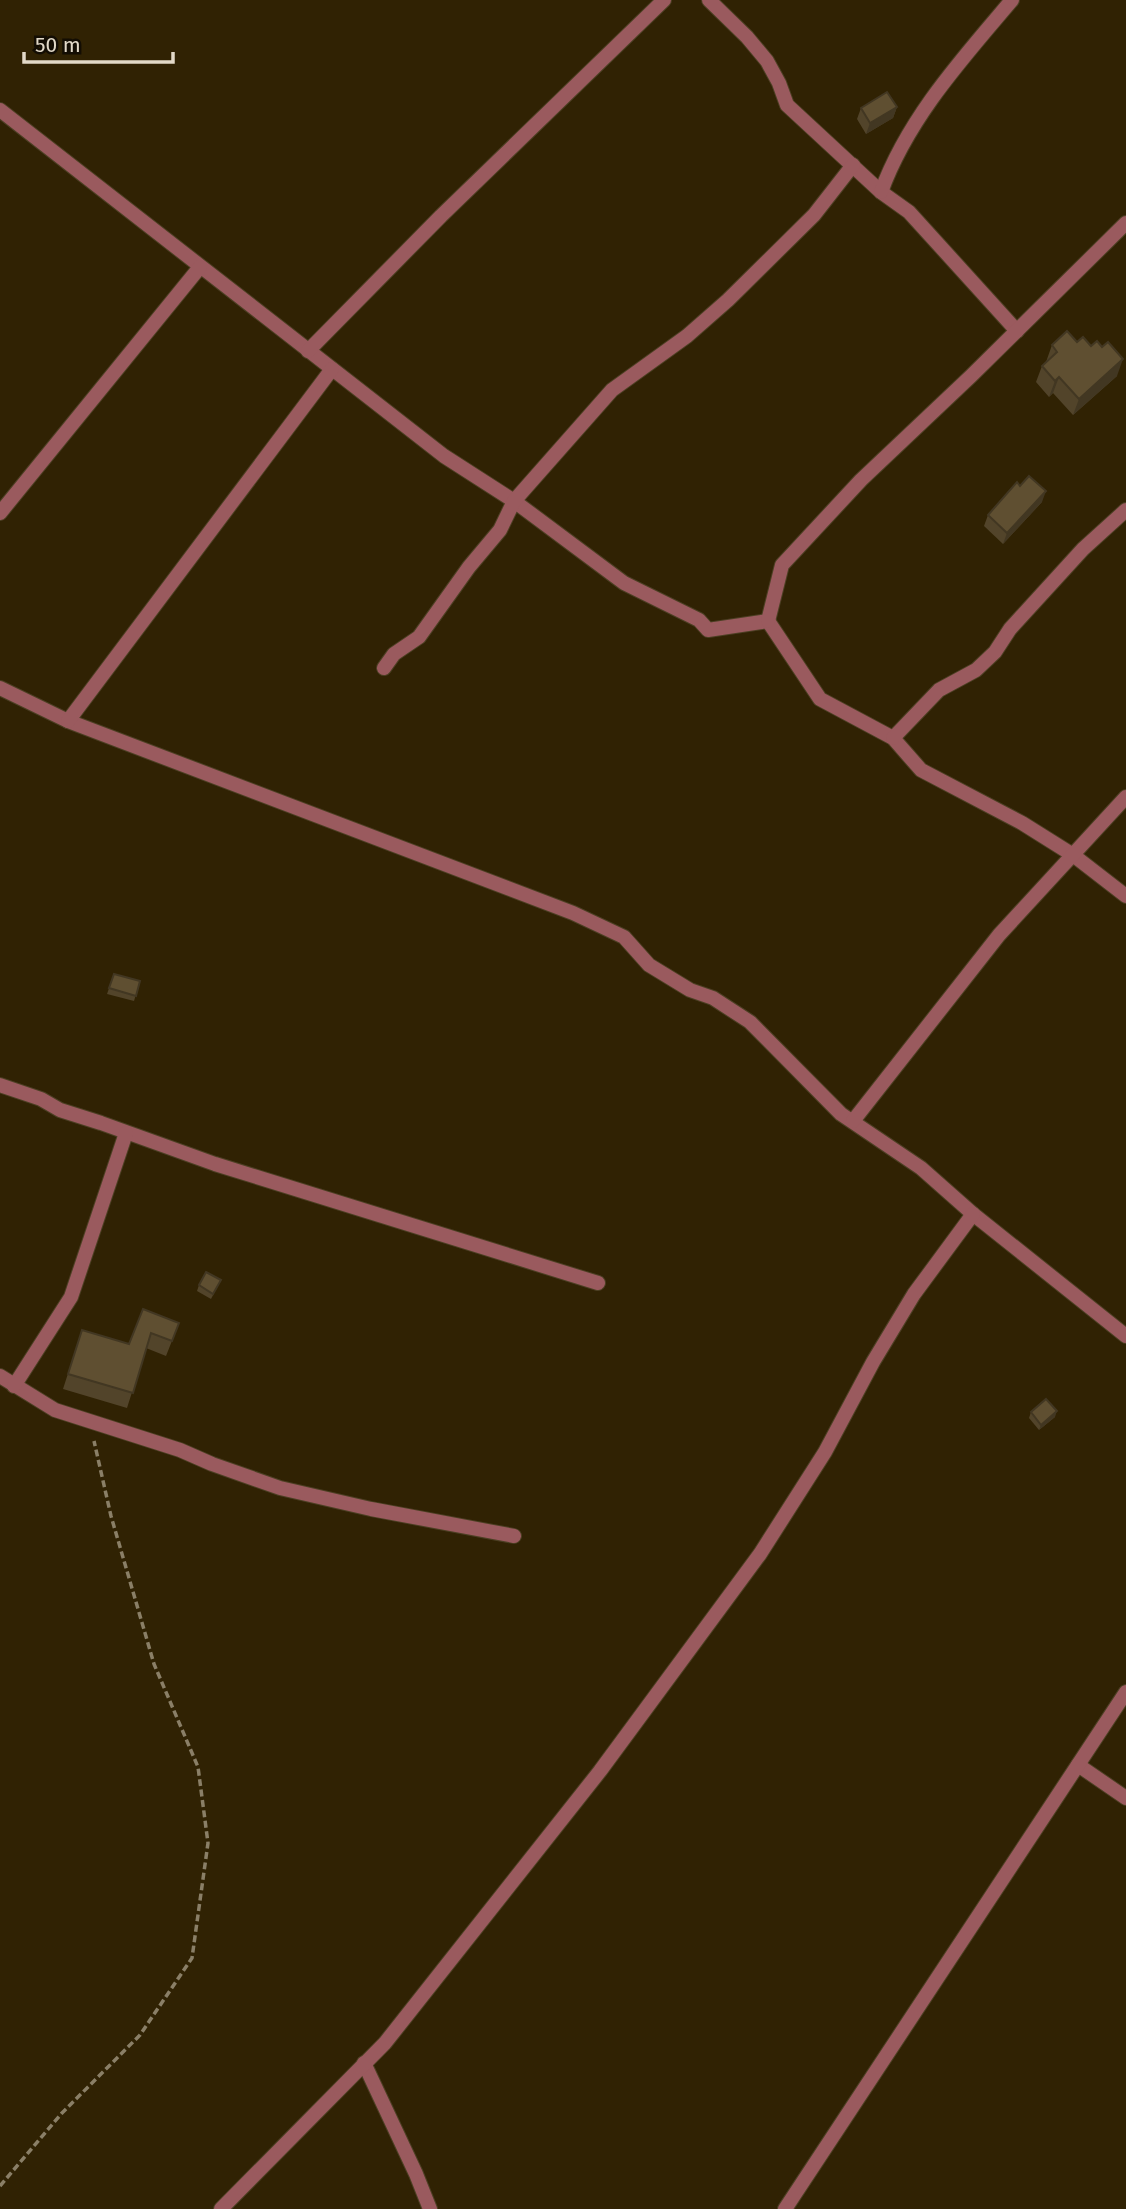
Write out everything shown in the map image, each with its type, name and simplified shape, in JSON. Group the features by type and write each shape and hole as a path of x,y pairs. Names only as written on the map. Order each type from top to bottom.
{"street":[{"path":"308,351 441,215 664,0"},
{"path":"709,0 747,37 766,61 779,83 787,105 881,192 909,212 1017,331"},
{"path":"881,192 891,166 918,118 964,56 1012,0"},
{"path":"0,110 444,456 514,501 624,583 699,620 708,630 768,621"},
{"path":"384,668 394,654 419,637 469,567 500,530 514,501 611,390 687,337 728,300 814,215 853,165"},
{"path":"1126,223 861,480 782,565 768,621 820,699 892,738 921,770 1022,823 1073,855 1126,896"},
{"path":"0,513 200,267"},
{"path":"68,721 332,369"},
{"path":"892,738 939,690 976,670 995,652 1010,629 1083,549 1126,510"},
{"path":"0,688 68,721 605,927 624,937 649,965 690,990 713,998 750,1022 821,1094 853,1121 921,1168 973,1214 1126,1336"},
{"path":"853,1121 999,935 1126,796"},
{"path":"0,1085 41,1099 60,1110 228,1168 598,1283"},
{"path":"13,1386 71,1297 125,1133"},
{"path":"221,2209 385,2043 600,1771 760,1555 825,1452 873,1362 914,1294 973,1214"},
{"path":"0,1376 55,1410 180,1450 280,1488 371,1509 514,1536"},
{"path":"785,2209 1126,1692"},
{"path":"1078,1766 1126,1798"},
{"path":"364,2063 430,2209"}],"path":[{"path":"0,2186 62,2113 140,2035 192,1958 208,1843 198,1768 155,1664 111,1516 94,1441"}],"building":[{"path":"887,92 897,107 870,123 861,108"},
{"path":"1067,331 1077,342 1083,337 1091,346 1097,341 1102,347 1108,342 1123,359 1079,399 1059,377 1055,381 1042,366 1057,352 1052,345"},
{"path":"1029,476 1046,491 1007,533 988,515 1017,482 1020,486"},
{"path":"114,974 140,981 136,996 109,988"},
{"path":"206,1272 221,1280 213,1294 199,1285"},
{"path":"143,1309 179,1323 172,1341 151,1333 133,1393 68,1374 82,1330 129,1344"},
{"path":"1046,1399 1057,1411 1041,1425 1031,1412"}]}
